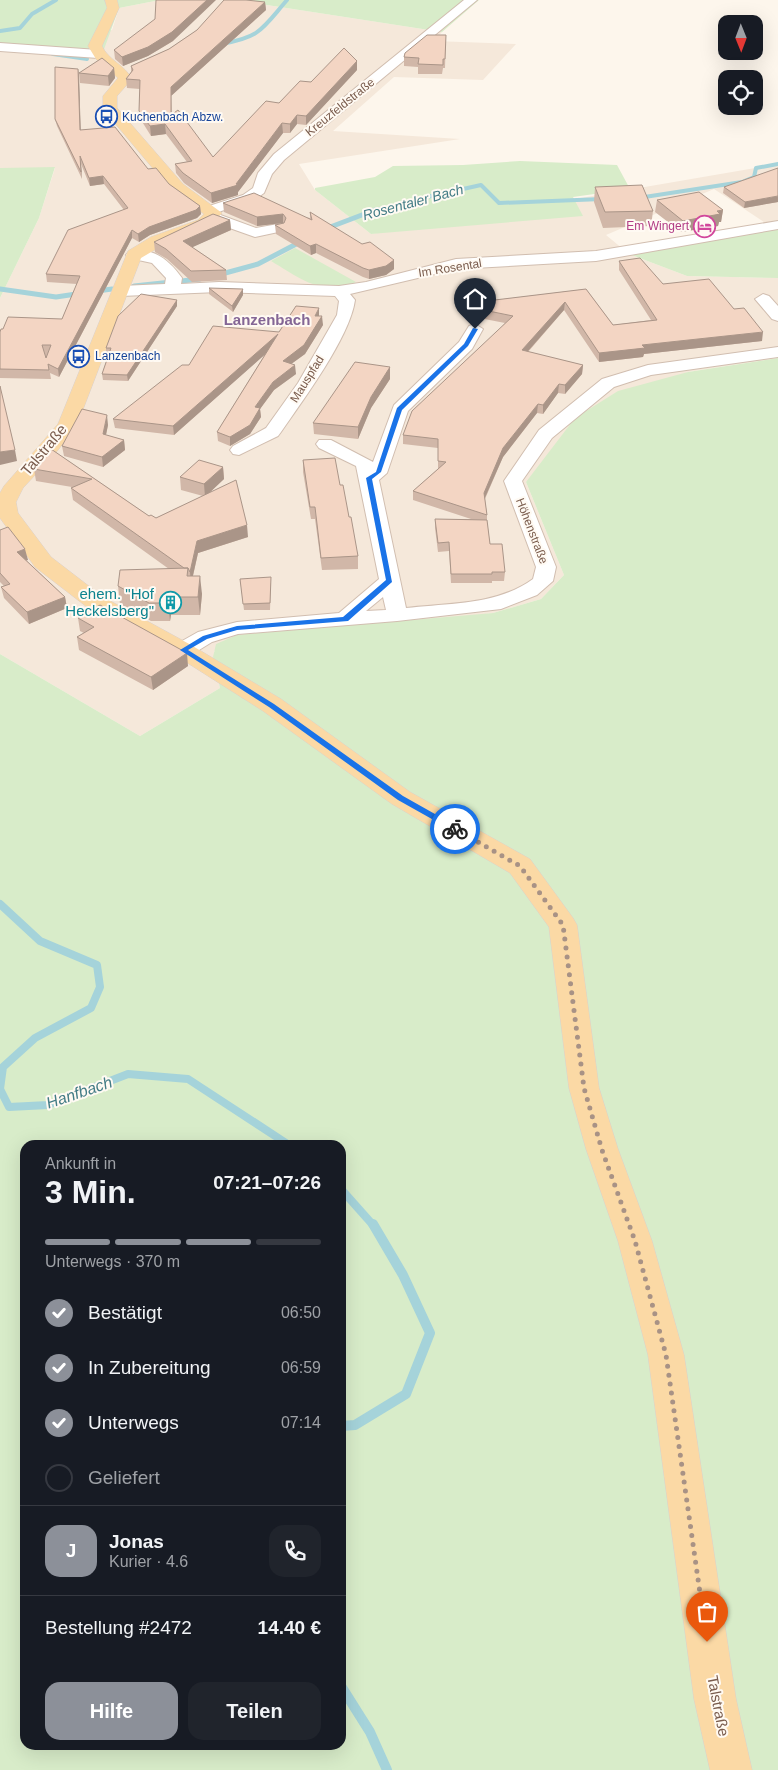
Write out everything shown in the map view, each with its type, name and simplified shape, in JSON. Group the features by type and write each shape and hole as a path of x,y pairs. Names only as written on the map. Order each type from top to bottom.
{"main road":[{"path":"111,0 113,8 95,46 98,54 128,71 125,79 110,95 108,102 110,109 177,186 212,213 204,223 157,242 134,255"},
{"name":"Talstraße","path":"134,255 67,425 52,446 14,486 6,502 7,513 43,562 68,583 136,626 183,650 272,705 401,798 520,866 563,925 584,1088 602,1150 635,1241 666,1355 715,1699 731,1770"}],"street":[{"name":"Kreuzfeldstraße","path":"212,213 248,198 258,190 264,173 279,157 471,0"},
{"path":"0,47 98,54"},
{"path":"212,213 244,230 255,233 278,228"},
{"name":"Im Rosental","path":"121,291 173,285 339,291 366,287 456,264 579,257 641,249 778,225"},
{"path":"641,249 628,238 671,232"},
{"path":"134,255 155,256 174,278 173,285"},
{"name":"Mauspfad","path":"239,450 272,432 306,383 345,315 347,300 339,291"},
{"path":"763,299 778,316"},
{"path":"369,478 378,472 400,409 466,345 475,329"},
{"name":"Höhenstraße","path":"183,650 205,637 237,628 397,615 501,604 530,591 543,581 546,567 513,481 545,434 608,383 648,370 778,352"},
{"path":"325,444 364,463 369,478 397,615"},
{"path":"345,619 390,580"}],"shaded area":[{"path":"160,0 234,0 442,32 434,41 516,44 483,80 394,77 333,131 460,139 299,164 315,190 371,234 778,164 778,221 767,224 714,189 606,235 629,254 687,276 778,278 778,358 688,372 526,482 564,575 541,599 493,613 214,651 220,688 140,736 0,654 0,298 39,218 55,168 0,168 0,48 112,30 119,8"}],"green space":[{"path":"0,0 160,0 119,8 103,52 0,48"},
{"path":"234,0 479,0 442,32"},
{"path":"520,161 617,165 630,189 573,197 583,216 371,234 315,190 315,188 375,177 393,166 463,165"},
{"path":"55,167 39,218 0,298 0,168"},
{"path":"778,228 778,278 687,276 629,254"},
{"path":"295,248 356,282 332,287 311,284 271,261"},
{"path":"778,358 778,1770 0,1770 0,654 140,736 220,688 213,657 216,644 237,635 493,613 541,599 564,575 526,482 575,418 618,391 688,372"}],"building":[{"path":"156,0 207,0 172,32 148,47 122,57 114,50 155,19"},
{"path":"224,0 265,2 171,87 171,115 178,110 213,157 266,101 279,103 300,81 311,82 344,48 357,61 306,116 297,115 290,124 282,123 236,184 238,185 211,193 183,173 175,164 192,161 165,124 150,126 139,111 140,80 126,79 133,70 131,66 169,49 197,30"},
{"path":"427,35 446,35 443,65 418,64 419,58 404,57 405,53"},
{"path":"102,58 114,68 108,76 79,73"},
{"path":"55,67 78,69 80,130 115,127 148,169 156,168 169,184 200,206 196,210 149,227 138,234 132,230 58,369 48,364 49,370 0,369 0,332 8,317 62,319 80,276 46,274 68,230 128,208 103,176 89,178 80,156 81,172 55,119","holes":["42,345 51,345 46,358"]},
{"path":"778,168 778,196 745,202 724,187"},
{"path":"642,185 653,211 605,212 595,187"},
{"path":"699,192 723,210 717,211 720,214 683,221 657,200"},
{"path":"254,193 312,220 310,212 362,244 370,242 394,260 386,266 369,270 363,268 316,244 310,246 275,225 284,223 286,218 283,214 257,217 223,203"},
{"path":"213,214 230,220 183,241 226,270 191,271 166,249 154,242"},
{"path":"640,258 663,284 709,279 734,309 744,308 763,332 642,345 645,348 599,353 565,302 522,350 583,365 565,385 559,384 543,405 538,404 503,448 484,493 487,515 413,491 446,462 438,461 438,439 403,435 412,411 513,316 469,307 470,303 586,289 613,325 657,320 619,261"},
{"path":"209,288 243,289 232,306"},
{"path":"141,294 177,300 127,375 102,374 111,348 106,348 118,316"},
{"path":"296,306 319,308 315,316 322,316 304,345 283,361 295,365 273,382 255,407 260,408 250,425 230,437 217,432 278,334 173,426 113,419 182,365 189,365 213,326 279,332"},
{"path":"355,362 390,367 371,397 358,427 313,423"},
{"path":"0,386 15,450 0,452"},
{"path":"82,409 107,415 103,434 124,440 102,457 62,446"},
{"path":"51,449 149,516 151,515 156,518 236,480 247,525 197,541 190,572 188,568 184,568 71,488 92,479 34,469"},
{"path":"335,458 340,485 343,485 349,517 351,517 358,556 321,558 315,507 310,507 303,460"},
{"path":"199,460 223,467 204,484 180,477"},
{"path":"435,519 487,520 490,544 502,544 505,572 492,572 492,574 451,574 449,542 438,543"},
{"path":"8,527 25,549 17,552 65,597 27,612 1,587 10,584 0,573 0,530"},
{"path":"188,568 187,576 200,576 198,597 168,597 168,603 149,603 118,586 120,570"},
{"path":"271,577 270,603 243,604 240,579"},
{"path":"100,605 187,653 151,677 77,637 94,627 78,618"}],"waterway":[{"name":"Hanfbach","path":"0,31 20,28 32,14 56,0"},
{"path":"221,44 253,35 266,25 287,0"},
{"path":"53,54 87,59"},
{"name":"Rosentaler Bach","path":"638,198 742,182 754,177 756,168 778,164"},
{"name":"Rosentaler Bach","path":"405,205 427,197 481,185 499,203 602,199"},
{"name":"Rosentaler Bach","path":"325,229 375,210 395,208 409,203"},
{"name":"Rosentaler Bach","path":"218,275 258,264 302,241"},
{"name":"Rosentaler Bach","path":"134,286 200,279"},
{"name":"Rosentaler Bach","path":"0,289 56,297 83,293"},
{"name":"Rosentaler Bach","path":"97,291 112,289"},
{"name":"Hanfbach","path":"0,904 40,941 97,965 100,987 91,1008 35,1038 3,1067 0,1089 9,1107 48,1105 128,1074 188,1079 281,1140"},
{"name":"Hanfbach","path":"346,1195 373,1225"},
{"name":"Hanfbach","path":"346,1426 355,1425 406,1394 430,1333 403,1275 373,1224"},
{"name":"Hanfbach","path":"346,1694 370,1732 387,1770"}],"way so far":[{"path":"455,829 520,866 563,925 584,1088 602,1150 635,1241 666,1355 707,1642"}],"place":[{"name":"Kuchenbach Abzw.","path":"106,117"},
{"name":"Em Wingert","path":"705,226"},
{"name":"Lanzenbach","path":"79,356"},
{"name":"ehem. \"Hof Heckelsberg\"","path":"170,603"}],"district":[{"name":"Lanzenbach","path":"267,320"}],"route":[{"path":"455,829 401,798 272,705 183,650 205,637 230,629 345,619 390,580 369,478 378,472 400,409 466,345 475,329"}]}
